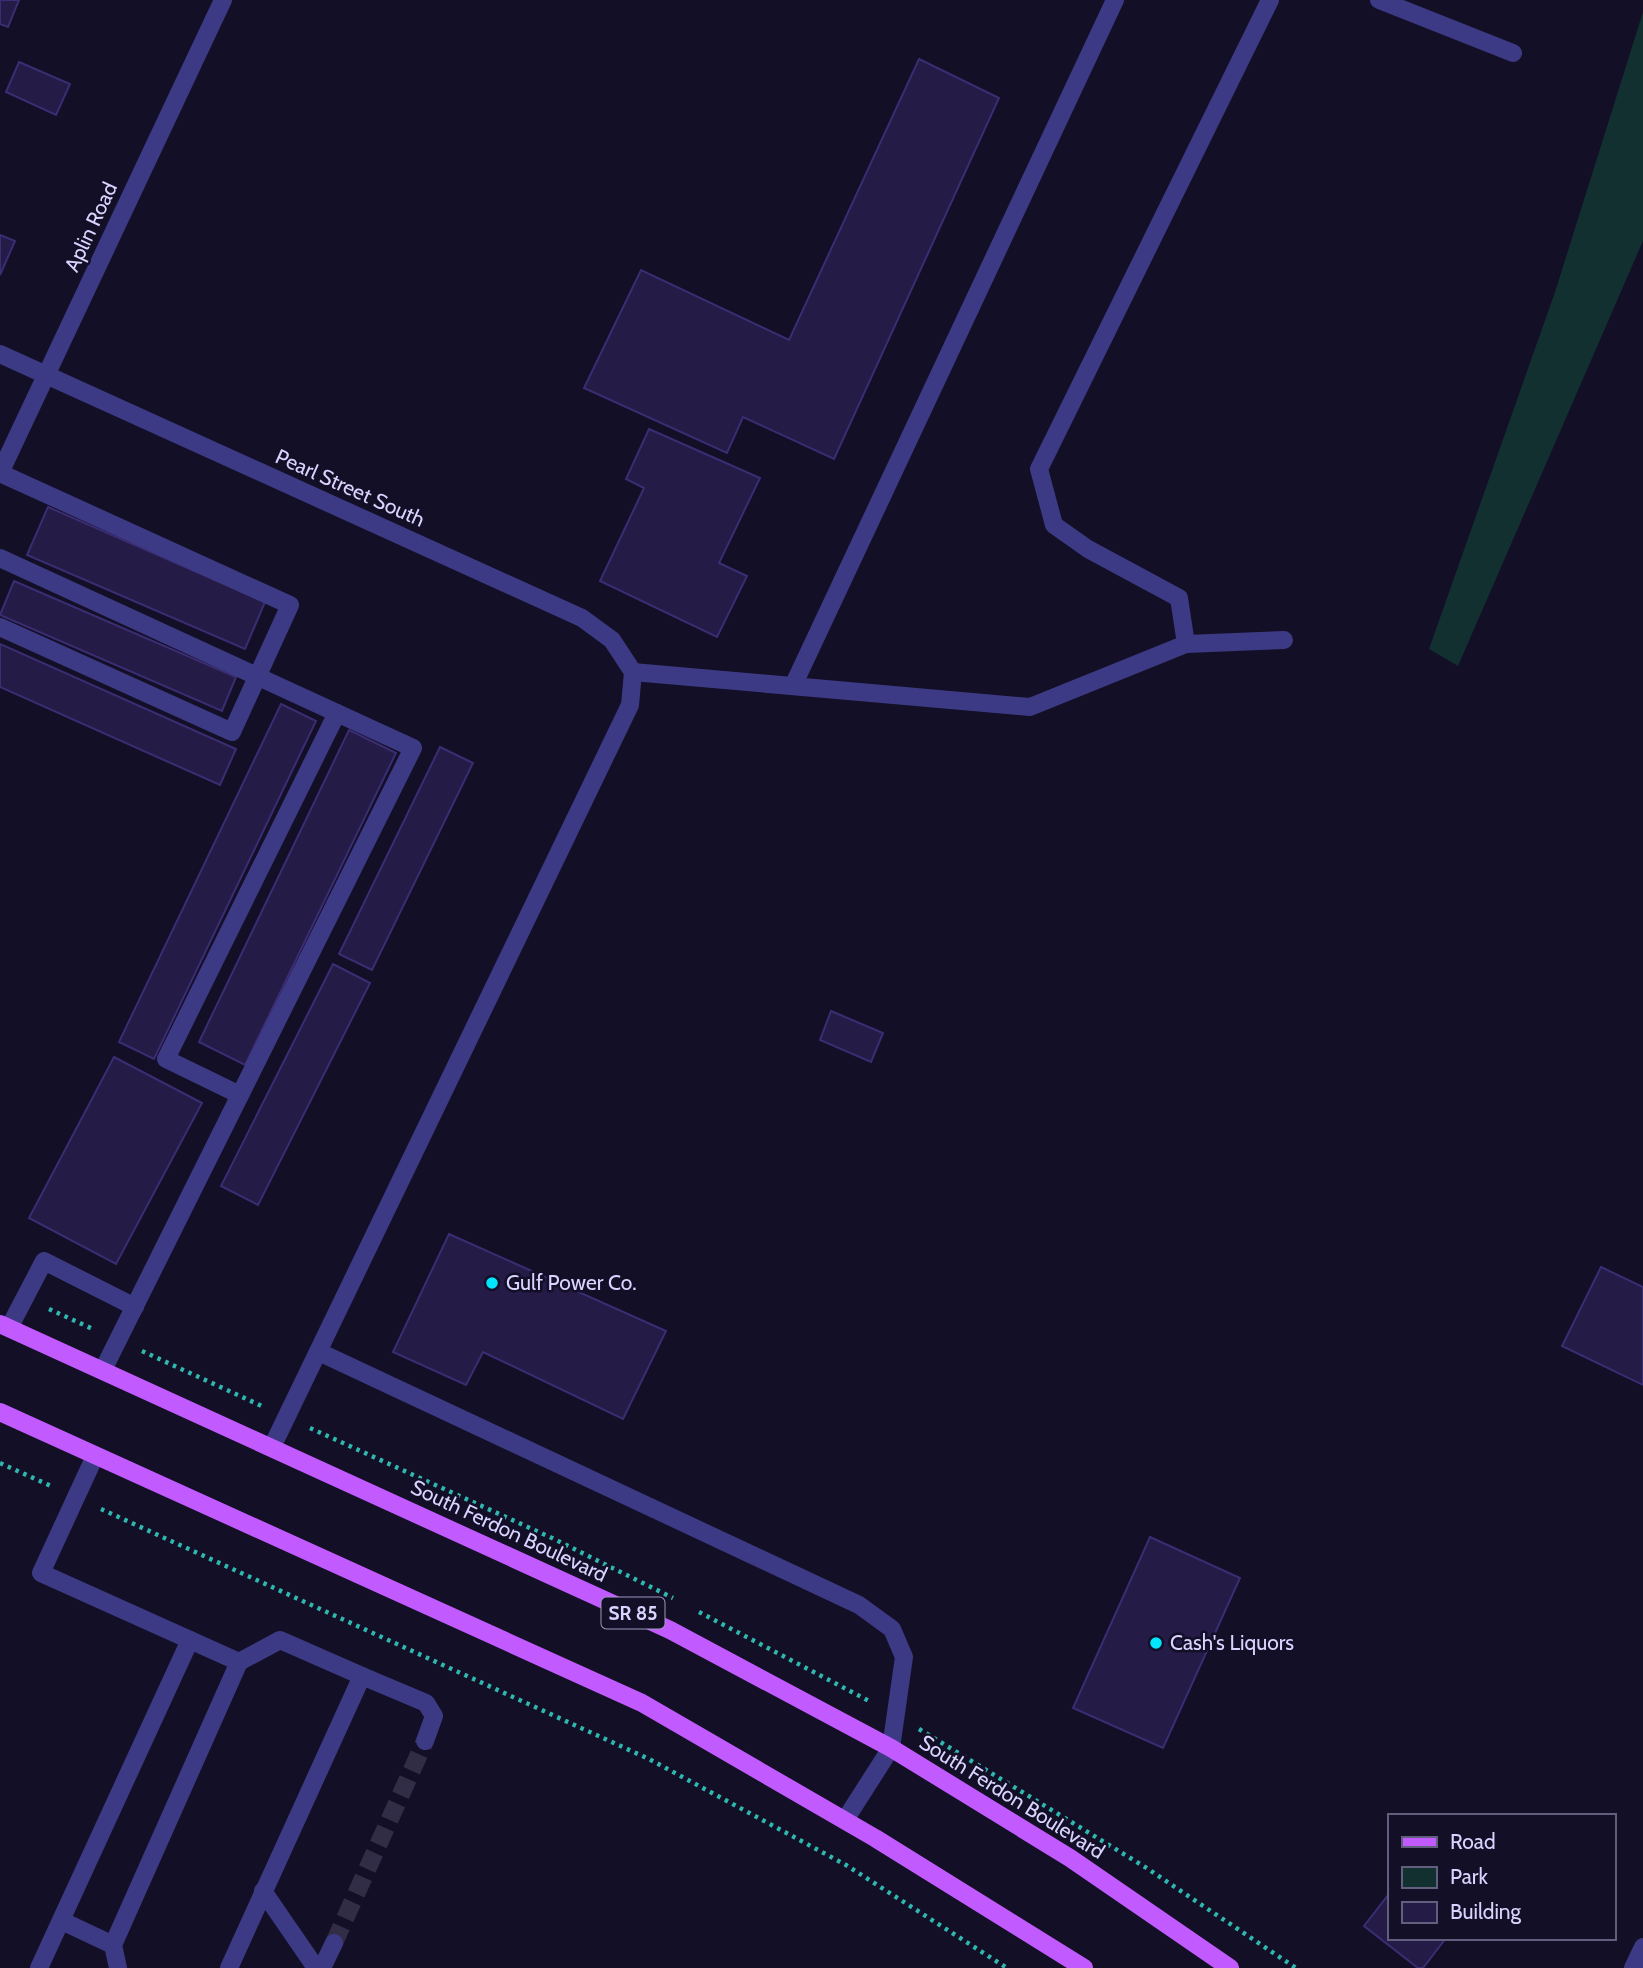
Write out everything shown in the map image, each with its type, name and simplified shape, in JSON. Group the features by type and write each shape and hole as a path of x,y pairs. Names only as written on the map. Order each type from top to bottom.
{"main road":[{"name":"South Ferdon Boulevard","path":"5,1326 670,1630 891,1748 1070,1858 1230,1968"},
{"path":"0,1412 642,1703 845,1820 1084,1968"}],"street":[{"name":"Aplin Road","path":"0,473 223,0"},
{"path":"793,686 1115,0"},
{"path":"1186,644 1179,598 1088,549 1054,525 1039,469 1270,0"},
{"path":"1379,0 1513,53"},
{"name":"Pearl Street South","path":"0,354 582,618 612,640 633,672"},
{"path":"0,473 290,605 232,732 0,627"},
{"path":"0,558 413,748 103,1370"},
{"path":"272,1447 630,705 633,672 1030,707 1186,644 1284,640"},
{"path":"240,1095 166,1059 337,713"},
{"path":"5,1326 44,1261 135,1307"},
{"path":"319,1352 859,1605 892,1629 904,1657 891,1748 845,1820"},
{"path":"95,1456 41,1573 239,1662"},
{"path":"39,1968 190,1640"},
{"path":"118,1968 113,1945 239,1662 280,1640 426,1703 434,1716 425,1741"},
{"path":"229,1968 362,1676"},
{"path":"263,1891 316,1968"},
{"path":"62,1921 113,1945"},
{"path":"322,1968 334,1943"},
{"path":"1633,1968 1643,1947"}],"path":[{"path":"0,1463 649,1759 846,1865 1007,1968"}],"green space":[{"path":"1643,12 1643,241 1458,666 1429,649 1555,292"}],"building":[{"path":"0,0 19,0 8,27 0,24"},
{"path":"919,59 999,98 834,459 743,417 727,453 584,388 641,270 789,340"},
{"path":"19,62 70,84 56,115 6,92"},
{"path":"0,235 15,241 0,275"},
{"path":"649,429 760,478 719,563 747,576 717,637 600,581 644,488 626,479"},
{"path":"48,507 265,602 245,649 27,555"},
{"path":"14,581 236,677 222,711 0,615"},
{"path":"0,644 236,749 220,785 0,687"},
{"path":"281,704 316,721 154,1059 119,1042"},
{"path":"349,730 396,753 245,1065 199,1042"},
{"path":"440,747 473,763 372,970 339,954"},
{"path":"333,964 370,983 258,1205 221,1186"},
{"path":"831,1011 883,1033 871,1062 820,1040"},
{"path":"114,1057 202,1103 116,1264 29,1218"},
{"name":"Gulf Power Co.","path":"449,1234 666,1331 623,1419 483,1352 466,1385 393,1352"},
{"path":"1601,1267 1643,1287 1643,1385 1562,1346"},
{"name":"Cash's Liquors","path":"1150,1537 1240,1578 1163,1748 1073,1708"},
{"path":"1388,1895 1388,1940 1444,1940 1423,1968 1418,1968 1364,1926"}],"tunnel":[{"path":"334,1943 425,1741"}],"place":[{"name":"Gulf Power Co.","path":"492,1283"},
{"name":"Cash's Liquors","path":"1156,1643"}]}
